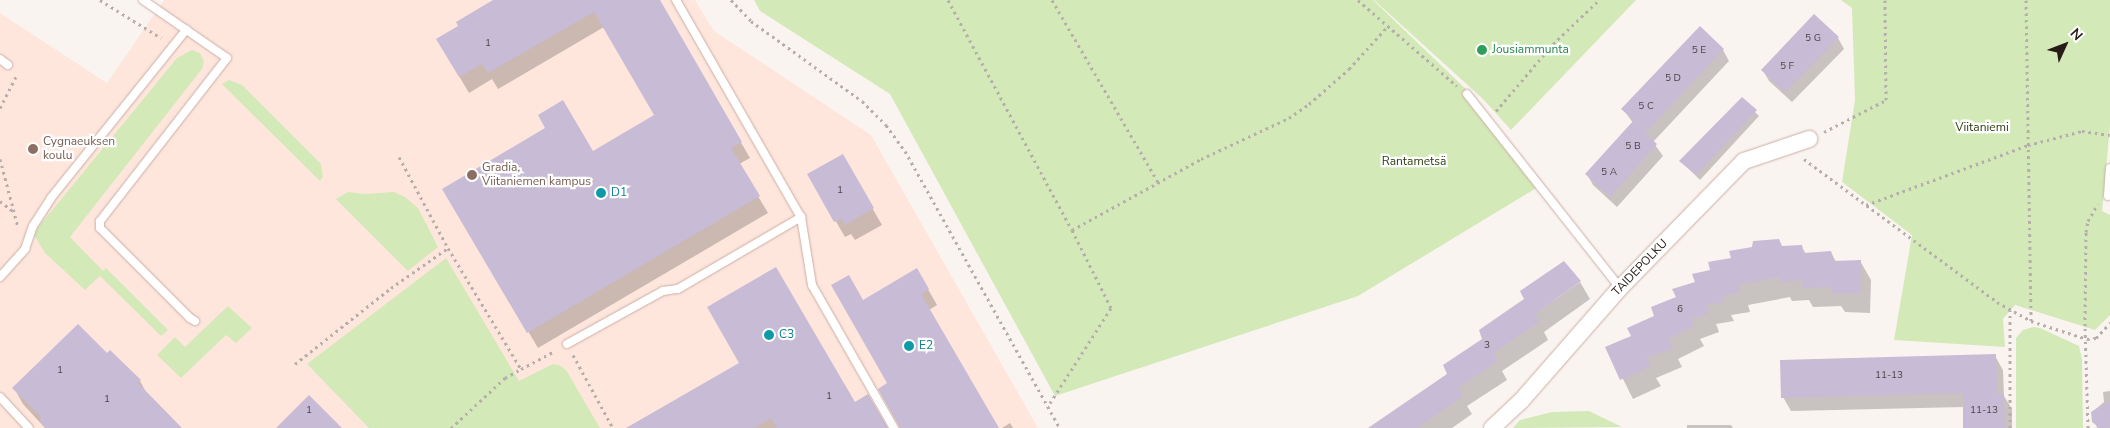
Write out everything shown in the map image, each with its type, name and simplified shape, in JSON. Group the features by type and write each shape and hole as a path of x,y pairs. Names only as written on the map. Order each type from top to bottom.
{"street":[{"name":"TAIDEPOLKU","path":"1492,428 1521,401 1620,288 1744,161 1809,140"}],"lane":[{"path":"143,0 227,58 100,221 100,228 195,321"},
{"path":"676,0 801,217 812,285 894,428"},
{"path":"0,277 25,249 33,226 51,198 186,30"},
{"path":"0,59 8,64"},
{"path":"1467,94 1620,288"},
{"path":"2108,196 2110,168"},
{"path":"567,344 663,291 678,289 801,217"},
{"path":"0,397 29,428"}],"path":[{"path":"100,0 174,46"},
{"path":"731,0 751,22 862,101 886,125 905,150 1060,428"},
{"path":"948,0 1072,230 1111,308 1048,406"},
{"path":"1052,0 1158,182"},
{"path":"1358,0 1467,94"},
{"path":"1488,121 1552,44 1599,0"},
{"path":"1809,140 1886,100 1885,0"},
{"path":"2026,0 2031,322"},
{"path":"1072,230 1201,159 1289,118 1349,69 1388,26"},
{"path":"0,108 20,71 8,64"},
{"path":"1866,205 2028,145 2082,132 2110,135"},
{"path":"1788,147 2010,309 2031,322 2073,337 2087,339 2096,338 2110,323"},
{"path":"399,157 448,248 521,369"},
{"path":"0,159 25,249"},
{"path":"2088,428 2087,339 2085,326 2086,232 2088,220 2094,209 2108,196"},
{"path":"0,201 13,211"},
{"path":"295,364 384,294 448,248"},
{"path":"2010,309 2010,428"},
{"path":"451,428 506,378 567,344 613,428"}],"shaded area":[{"name":"Gradia, Viitaniemen kampus","path":"164,0 695,0 714,31 871,135 1038,428 0,428 0,13 107,83"}],"green space":[{"name":"Rantametsä","path":"754,0 1373,0 1470,93 1538,187 1358,296 1055,396 890,94 760,11"},
{"name":"Jousiammunta","path":"1374,0 1636,0 1511,130 1483,99"},
{"name":"Viitaniemi","path":"1841,0 2110,0 2110,126 2102,211 2110,215 2110,315 2095,330 2015,305 2003,319 2005,347 1894,340 1912,235 1842,182 1855,100 1852,8"},
{"path":"192,50 200,53 204,62 202,69 70,237 103,271 106,268 168,330 161,336 100,276 85,290 45,253 34,235 40,225 177,58"},
{"path":"229,80 242,85 321,164 323,177 320,181 222,84"},
{"path":"348,192 365,194 394,192 405,197 418,208 438,247 408,271 336,199"},
{"path":"446,258 519,381 553,364 559,365 566,370 600,428 369,428 307,364"},
{"path":"228,306 252,328 236,343 226,335 181,378 157,355 175,337 185,347"},
{"path":"2033,327 2040,328 2079,346 2082,359 2083,428 2016,428 2016,338 2023,330"},
{"path":"1589,411 1622,427 1513,428 1520,420 1552,412"}],"building":[{"name":"D1","path":"493,0 660,0 742,142 731,148 760,196 527,333 442,189 545,128 538,115 563,100 593,151 654,115 594,12 488,73 482,64 459,77 436,39 458,26 456,22"},
{"path":"1814,14 1839,37 1785,92 1761,70"},
{"path":"1700,26 1724,49 1645,133 1657,144 1610,197 1585,174 1634,120 1621,109"},
{"path":"1742,97 1757,110 1696,175 1679,161"},
{"path":"843,154 874,208 845,225 841,219 834,222 807,174"},
{"path":"1779,239 1782,246 1802,245 1804,253 1831,251 1833,261 1861,260 1860,294 1832,293 1831,287 1801,288 1804,280 1780,282 1779,277 1738,285 1740,293 1721,296 1725,302 1706,305 1709,313 1690,319 1694,326 1668,339 1673,348 1646,358 1651,366 1620,380 1605,347 1631,336 1627,328 1654,316 1651,307 1676,297 1672,289 1695,282 1692,274 1710,270 1708,262 1731,258 1729,251 1752,247 1753,241"},
{"path":"1564,261 1581,281 1535,314 1539,322 1493,353 1498,361 1458,388 1463,396 1417,428 1368,428 1447,374 1443,365 1482,339 1479,330 1524,299 1520,291"},
{"name":"C3","path":"776,267 855,402 868,394 888,428 777,428 771,418 754,428 626,428 739,363 707,307"},
{"name":"E2","path":"917,268 929,289 921,294 999,428 900,428 878,389 887,383 831,285 849,275 863,300"},
{"path":"78,324 107,353 110,350 141,380 138,383 182,428 46,428 39,421 41,417 12,388"},
{"path":"1996,354 1997,394 2004,394 2005,428 1963,428 1963,393 1781,398 1780,360"},
{"path":"309,395 342,428 276,428"},
{"path":"2110,401 2110,428 2100,428 2092,422 2091,412"}],"place":[{"name":"Jousiammunta","path":"1482,50"},
{"name":"Cygnaeuksen koulu","path":"33,149"},
{"name":"Gradia, Viitaniemen kampus","path":"472,175"},
{"name":"D1","path":"601,193"},
{"name":"C3","path":"769,335"},
{"name":"E2","path":"909,346"}]}
